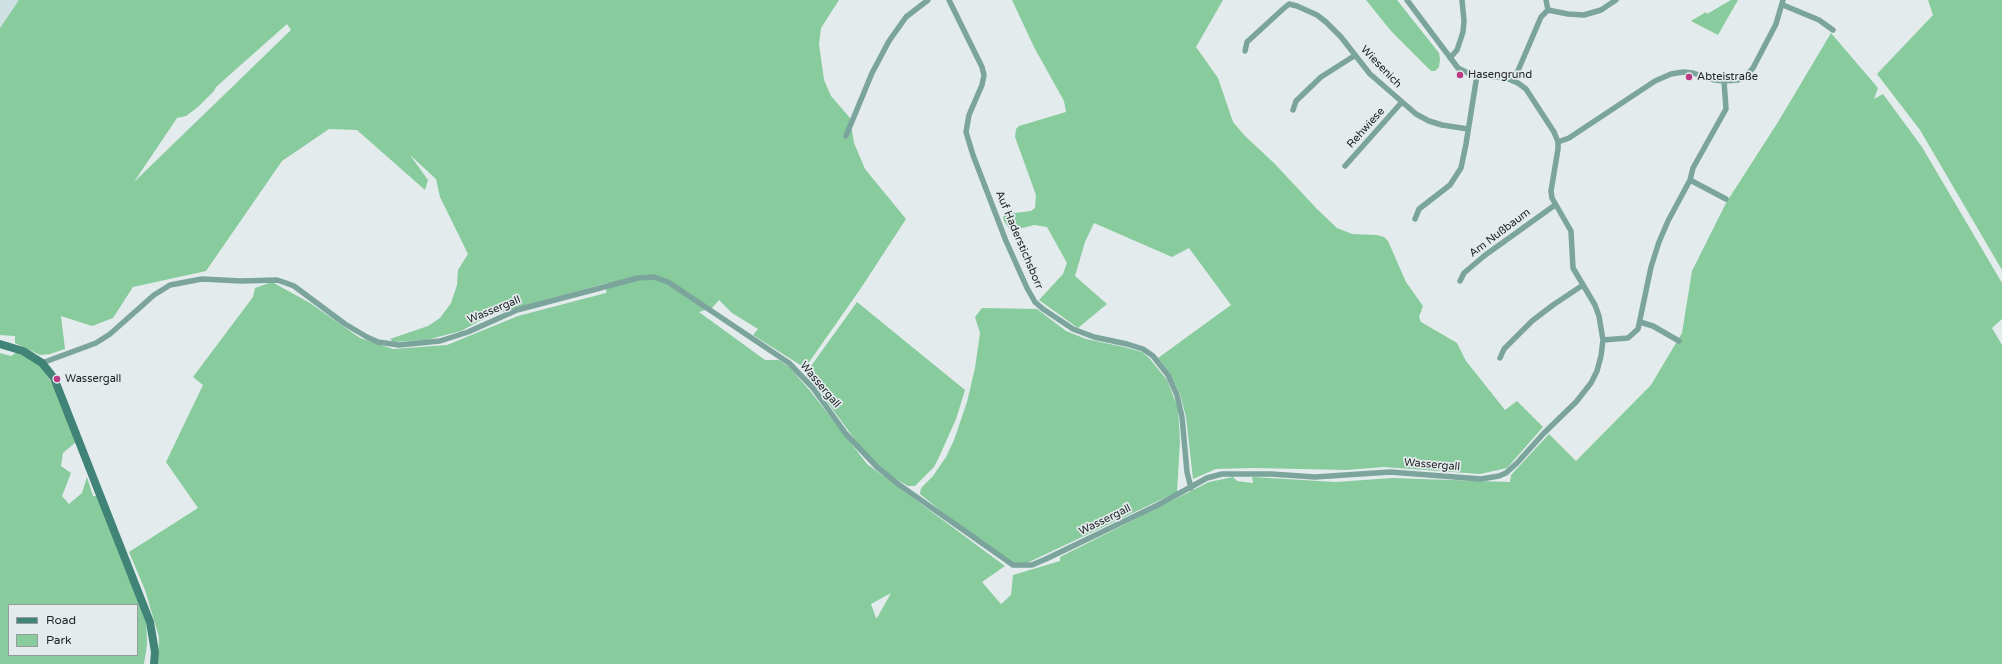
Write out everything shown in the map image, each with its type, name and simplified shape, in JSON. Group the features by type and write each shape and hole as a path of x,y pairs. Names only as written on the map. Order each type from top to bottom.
{"street":[{"path":"846,136 872,73 889,41 906,16 928,0"},
{"name":"Auf Haderstichsborr","path":"949,0 982,67 984,76 982,85 969,115 966,132 1003,234 1027,288 1035,302 1073,329 1143,350 1152,356 1168,375 1177,395 1182,417 1186,472 1191,488"},
{"path":"1407,0 1450,58 1462,70 1477,75 1514,80 1526,89 1554,132 1558,142 1558,155 1551,191 1555,205 1571,231 1573,240 1571,262 1595,304 1599,316 1603,340 1623,339 1631,337 1635,333 1640,322 1651,267 1659,242 1690,180 1692,168 1726,109 1724,81"},
{"path":"1450,58 1457,50 1463,32 1464,21 1462,0"},
{"path":"1546,0 1548,10"},
{"path":"1548,10 1568,14 1584,15 1600,10 1616,0"},
{"name":"Wiesenich","path":"1245,51 1247,42 1289,2 1308,10 1326,22 1341,37 1354,56 1370,74 1402,102 1429,121 1442,125 1468,129"},
{"path":"1558,142 1574,135 1655,81 1671,74 1693,72 1714,80 1724,81 1741,79 1751,71 1776,24 1783,3 1819,20 1833,30"},
{"path":"1514,80 1540,17 1548,10"},
{"path":"1293,110 1296,101 1321,77 1354,56"},
{"path":"1415,219 1419,209 1443,191 1456,176 1464,158 1477,75"},
{"name":"Rehwiese","path":"1345,166 1402,102"},
{"path":"1690,180 1726,199"},
{"name":"Am Nußbaum","path":"1460,281 1464,273 1484,256 1555,205"},
{"name":"Wassergall","path":"42,363 78,351 96,343 110,334 154,294 170,285 202,278 241,281 277,280 286,283 294,286 345,324 367,337 378,342 399,345 440,341 468,332 517,310 638,278 654,277 668,282 789,363 813,388 846,434 877,467 1013,566 1032,565 1046,560 1191,488 1207,478 1222,474 1315,477 1390,472 1486,479 1499,476 1512,468 1544,433 1576,402 1591,383 1597,371 1603,340"},
{"path":"1500,358 1508,345 1536,318 1583,285"},
{"path":"1640,322 1653,326 1679,341"},
{"path":"0,344 23,351 42,363 54,378 136,583 150,622 155,652 154,664"}],"shaded area":[{"path":"0,0 19,0 0,28"}],"green space":[{"path":"19,0 839,0 821,28 819,44 824,80 831,96 850,118 854,143 865,169 906,219 861,288 805,368 753,335 758,329 732,313 719,300 712,308 699,312 765,360 779,360 789,367 811,392 867,464 1005,566 982,582 1001,604 1011,595 1013,575 1060,561 1060,557 1209,482 1233,477 1237,481 1253,483 1252,477 1336,482 1392,478 1510,482 1511,475 1549,434 1576,461 1651,385 1682,333 1692,271 1726,203 1778,122 1831,33 1878,88 1874,99 1883,94 1922,147 2002,283 2002,319 1992,328 2002,345 2002,664 158,664 159,637 145,590 129,552 198,508 166,462 203,385 193,377 253,297 255,288 272,282 310,303 360,338 393,349 447,345 518,316 606,293 607,283 491,315 461,331 426,340 393,342 390,339 428,326 440,318 451,303 457,285 458,270 468,254 440,197 436,179 410,155 428,180 425,190 357,130 329,129 282,161 206,271 133,287 113,318 92,326 61,316 65,349 50,354 40,355 15,343 15,336 0,335 0,28","holes":["287,24 291,30 134,182 177,118 186,116 198,107 216,87","891,593 877,618 876,618 871,604"]},
{"path":"1012,0 1223,0 1196,47 1218,78 1233,122 1244,135 1274,163 1337,228 1352,234 1377,235 1384,237 1388,241 1406,282 1423,306 1419,317 1421,322 1457,343 1466,361 1505,410 1517,401 1543,427 1507,468 1480,474 1384,467 1346,470 1252,468 1216,469 1193,479 1186,417 1180,394 1170,373 1158,358 1231,305 1189,248 1172,257 1094,223 1085,242 1075,276 1107,304 1078,328 1039,300 1063,274 1067,263 1047,227 1034,225 1011,231 1003,217 1006,214 1031,211 1035,208 1036,195 1015,137 1016,129 1019,126 1066,112 1064,101 1034,47"},
{"path":"1366,0 1397,0 1439,53 1439,67 1435,71 1431,71 1391,31"},
{"path":"1731,0 1738,0 1718,35 1691,21 1706,12 1707,14"},
{"path":"1928,0 2002,0 2002,270 1920,130 1877,74 1933,15"},
{"path":"857,302 965,390 956,419 934,467 915,486 908,486 891,476 871,459 806,373"},
{"path":"982,308 1037,309 1066,331 1086,339 1142,352 1150,359 1167,380 1178,408 1180,441 1177,492 1027,563 1011,562 951,519 920,494 921,488 933,476 946,457 954,440 967,402 975,368 980,333 975,317"},
{"path":"17,352 41,367 55,388 76,442 63,453 61,466 71,473 62,496 69,504 82,493 87,477 93,496 97,496 146,615 147,645 144,664 0,664 0,353 11,356"}],"place":[{"name":"Hasengrund","path":"1460,75"},
{"name":"Abteistraße","path":"1689,77"},
{"name":"Wassergall","path":"57,379"}]}
